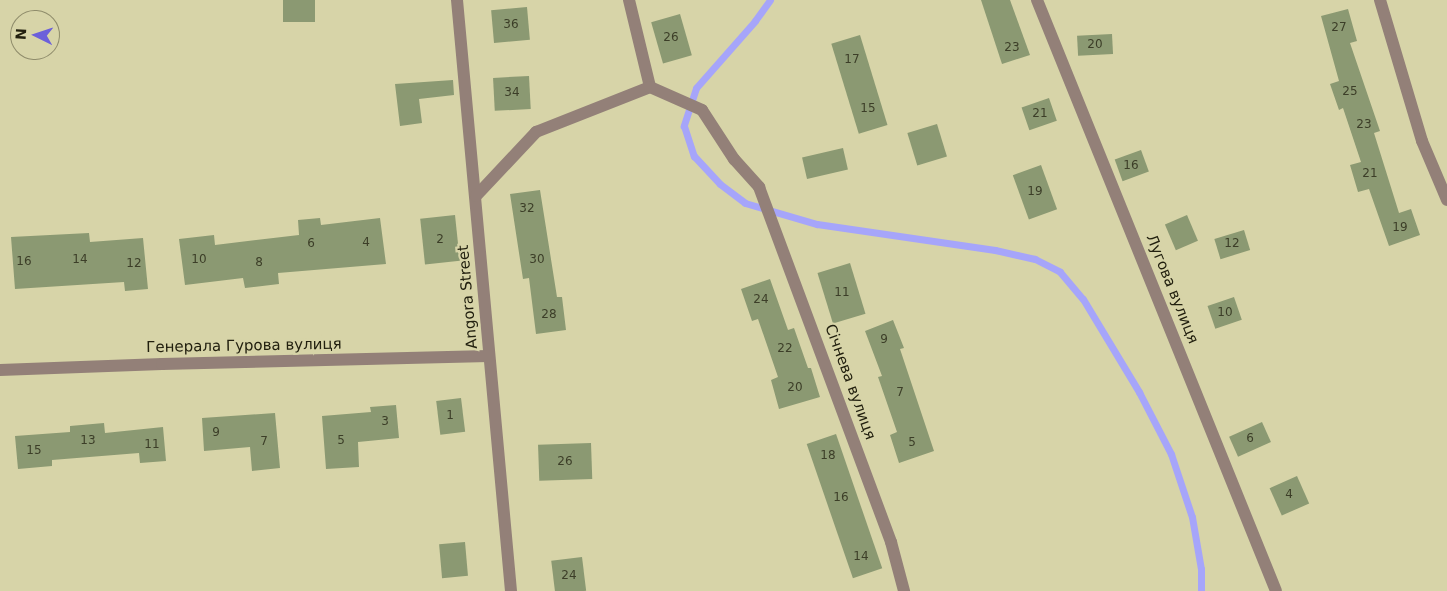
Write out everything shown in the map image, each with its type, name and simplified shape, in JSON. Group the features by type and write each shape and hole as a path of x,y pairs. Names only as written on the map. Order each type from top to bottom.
{"street":[{"name":"Angora Street","path":"457,0 511,591"},
{"path":"476,196 536,132 650,88 630,0"},
{"name":"Лугова вулиця","path":"1037,0 1276,591"},
{"path":"1380,0 1422,141 1447,200"},
{"name":"Січнева вулиця","path":"650,88 702,110 734,159 759,187 777,231 891,542 904,591"},
{"name":"Генерала Гурова вулиця","path":"0,370 489,356"}],"building":[{"path":"283,0 315,0 315,22 283,22"},
{"path":"981,0 1010,0 1030,55 1002,64"},
{"path":"527,7 530,40 494,43 491,10"},
{"path":"1348,9 1357,41 1350,43 1380,131 1374,133 1399,213 1411,209 1420,235 1389,246 1369,189 1358,192 1350,165 1361,162 1343,108 1339,110 1330,84 1339,81 1321,16"},
{"path":"680,14 692,55 663,64 651,22"},
{"path":"1112,34 1113,54 1078,56 1077,36"},
{"path":"860,35 887,125 859,134 831,44"},
{"path":"529,76 531,109 495,111 493,78"},
{"path":"453,80 454,95 419,99 422,123 400,126 395,84"},
{"path":"1049,98 1057,121 1029,130 1022,107"},
{"path":"937,124 947,157 917,166 907,133"},
{"path":"843,148 848,169 807,179 802,157"},
{"path":"1141,150 1149,172 1123,181 1115,160"},
{"path":"1041,165 1057,209 1029,219 1013,175"},
{"path":"540,190 557,297 562,297 566,330 536,334 529,278 523,279 510,194"},
{"path":"455,215 460,261 425,264 420,219"},
{"path":"1187,215 1198,241 1176,250 1165,224"},
{"path":"320,218 321,225 380,218 386,264 278,273 279,284 245,288 243,278 185,285 179,239 214,235 215,245 299,235 298,220"},
{"path":"1244,230 1250,250 1220,259 1214,239"},
{"path":"89,233 90,242 143,238 148,289 125,291 124,282 15,289 11,237"},
{"path":"850,263 865,314 833,324 817,273"},
{"path":"770,279 788,330 794,328 808,368 811,368 820,397 779,409 771,380 778,377 758,319 752,321 741,289"},
{"path":"1234,297 1242,320 1215,329 1208,306"},
{"path":"893,320 904,348 900,349 934,451 899,463 890,435 897,432 878,377 882,376 865,331"},
{"path":"461,398 465,432 440,435 436,401"},
{"path":"396,405 399,438 358,442 359,467 326,469 322,416 371,412 370,407"},
{"path":"275,413 280,468 252,471 250,447 204,451 202,418"},
{"path":"1262,422 1271,442 1238,457 1229,437"},
{"path":"104,423 105,433 163,427 166,461 140,463 139,453 52,460 52,466 18,469 15,436 70,432 70,426"},
{"path":"836,434 882,568 853,578 807,444"},
{"path":"591,443 592,479 539,481 538,445"},
{"path":"1297,476 1309,503 1282,516 1270,488"},
{"path":"465,542 468,576 442,578 439,544"},
{"path":"582,557 586,591 555,591 551,561"}],"waterway":[{"path":"770,0 755,21 696,88 684,126 694,156 720,184 745,203 817,224 995,250 1035,259 1060,272 1083,299 1139,392 1171,454 1192,517 1201,569 1201,591"}]}
